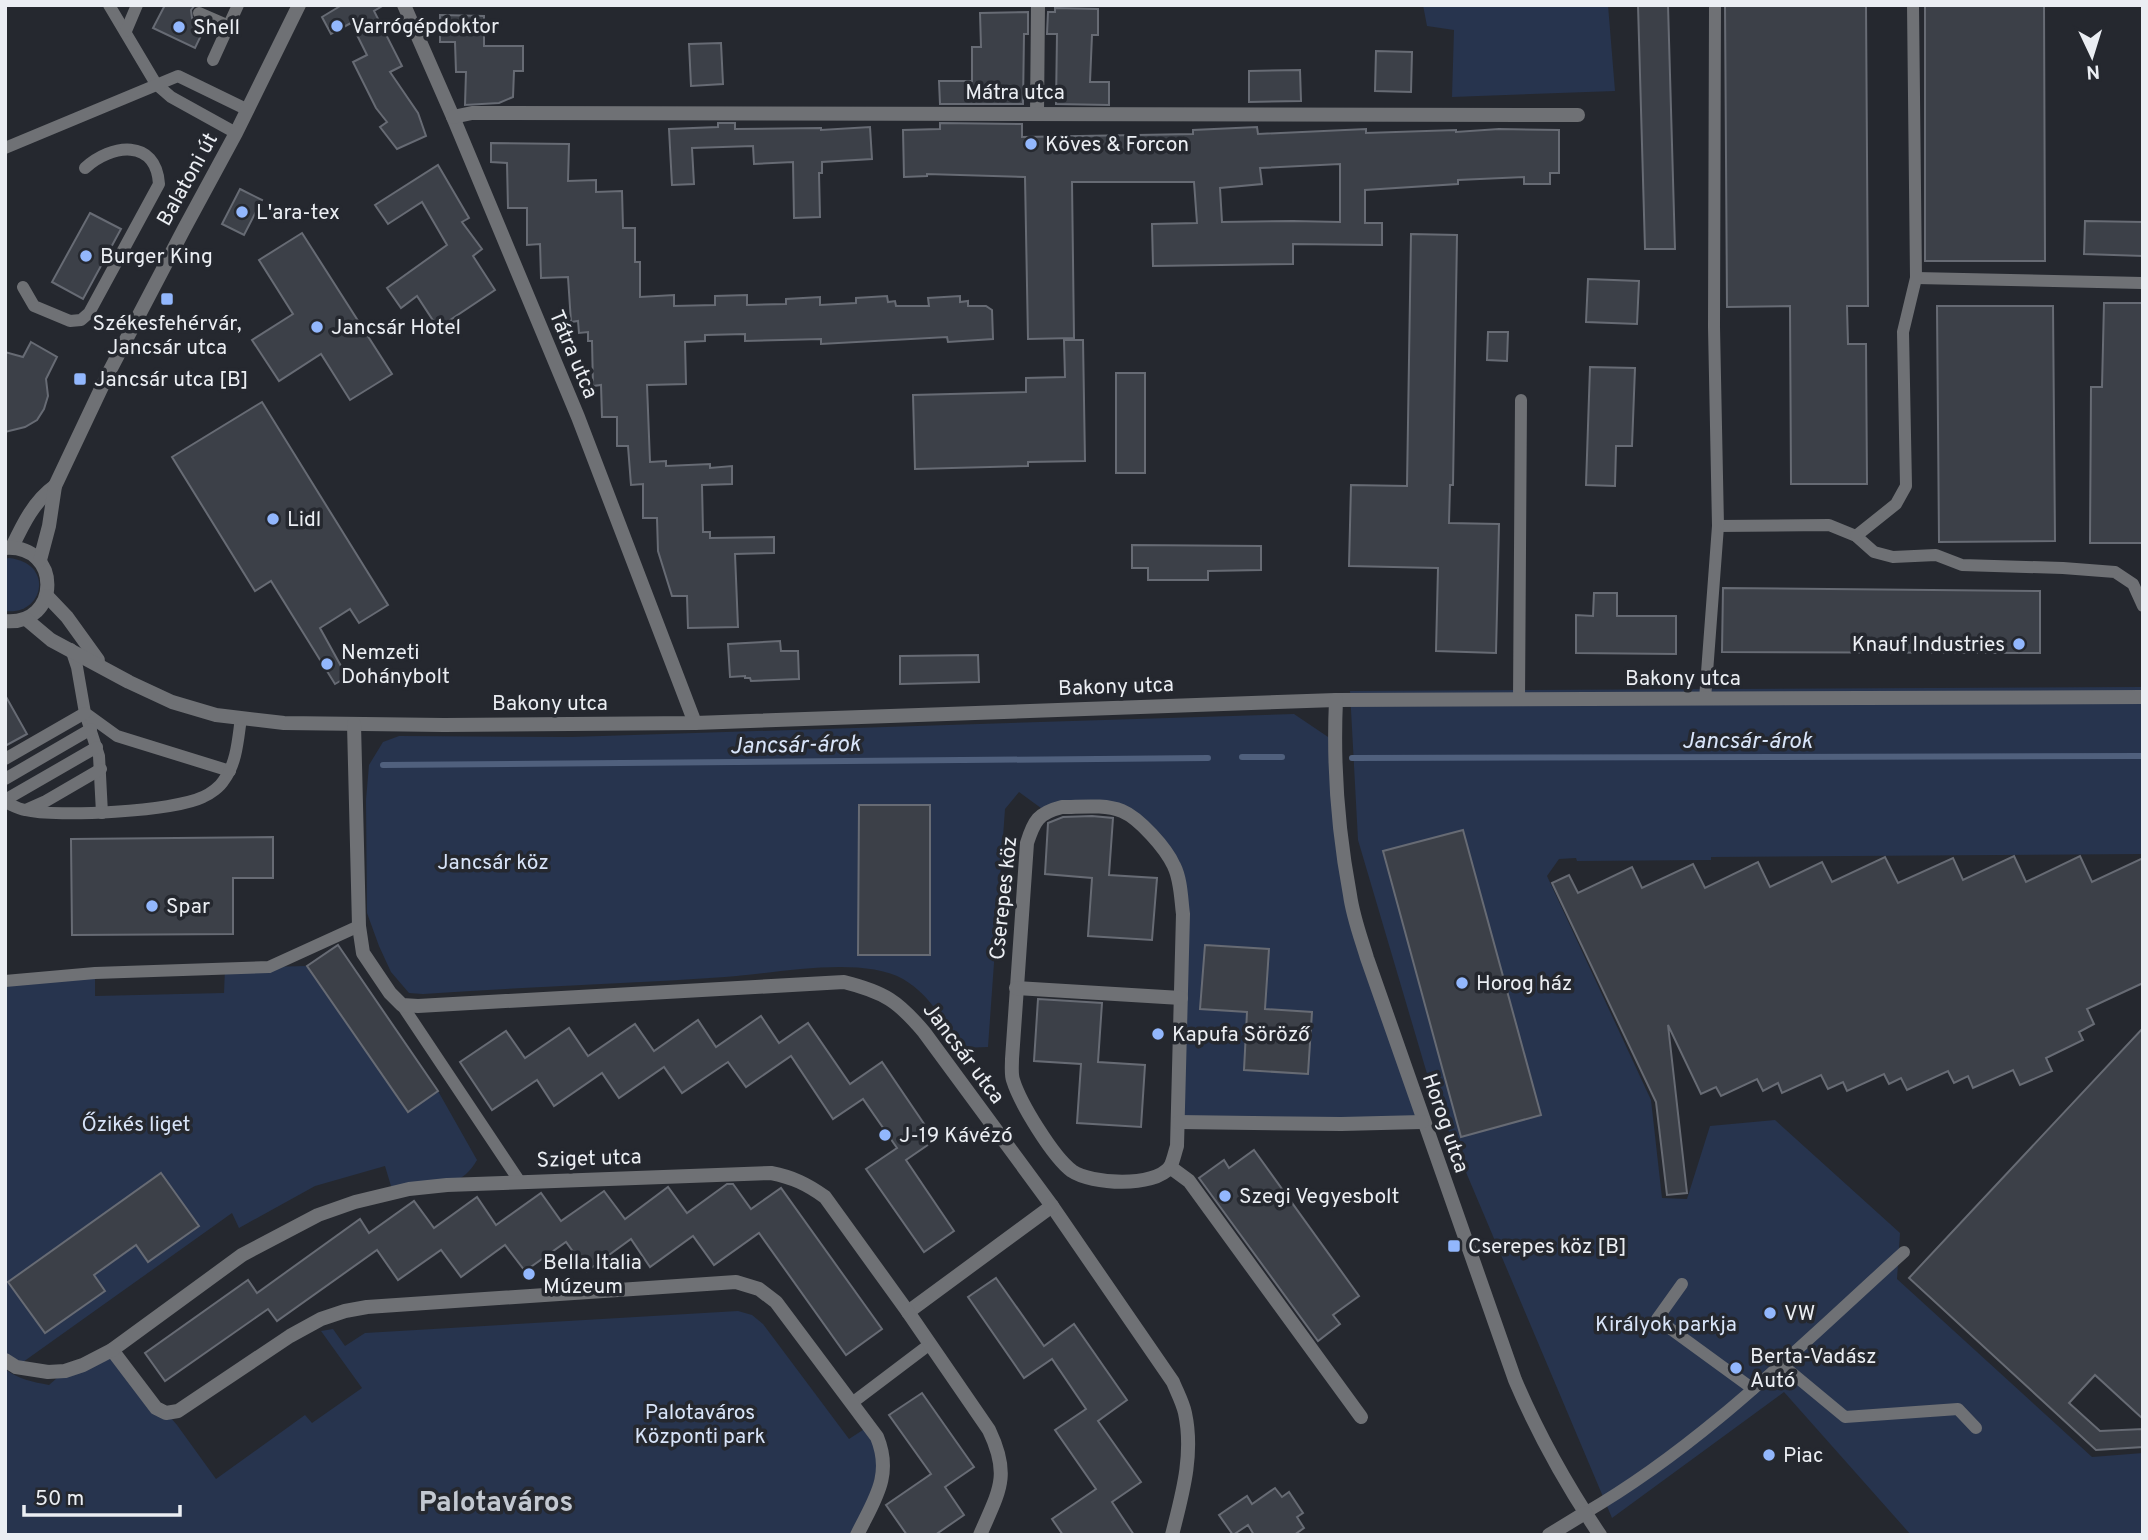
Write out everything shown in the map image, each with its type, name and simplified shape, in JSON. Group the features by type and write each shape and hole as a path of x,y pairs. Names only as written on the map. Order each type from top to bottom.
{"street":[{"name":"Balatoni út","path":"40,560 50,526 55,486 107,376 248,110 299,5"},
{"name":"Tátra utca","path":"404,5 578,417 695,723"},
{"path":"1037,114 1038,5"},
{"name":"Mátra utca","path":"453,117 472,113 1578,115"},
{"name":"Balatoni út","path":"8,547 44,494 55,486"},
{"path":"8,547 27,551 40,560 48,583 47,596 42,605 13,623"},
{"name":"Bakony utca","path":"47,596 67,617 102,666"},
{"name":"Bakony utca","path":"13,623 71,649 129,682 172,702 216,715 284,723 695,723 1336,700 2143,697"},
{"name":"Horog utca","path":"1336,700 1334,741 1337,804 1350,897 1367,958 1514,1380 1534,1424 1585,1513 1601,1535"},
{"path":"354,724 359,926 363,953 390,993 402,1005"},
{"name":"Cserepes köz","path":"1062,807 1120,810 1139,821 1174,866 1181,889 1183,914 1181,998 1177,1146 1170,1167 1155,1177 1133,1182 1096,1180 1075,1173 1060,1161 1021,1100 1012,1078 1023,871 1032,825 1045,811 1062,807"},
{"name":"Jancsár utca","path":"402,1005 844,982 888,996 906,1010 924,1032 1052,1206 1173,1382 1185,1412 1188,1455 1185,1483 1172,1535"},
{"name":"Cserepes köz","path":"1016,988 1181,998"},
{"path":"1178,1122 1422,1122"},
{"path":"1170,1167 1189,1181 1361,1417"},
{"name":"Sziget utca","path":"5,1360 16,1367 30,1370 65,1371 83,1365 113,1350 242,1255 318,1216 355,1202 409,1189 771,1173 807,1184 825,1197 989,1430 999,1451 1002,1472 998,1493 980,1535"},
{"path":"908,1312 1052,1206"},
{"path":"113,1350 156,1408 166,1413 178,1411 290,1336 321,1319 345,1311 367,1307 736,1282 758,1289 776,1302 877,1437 884,1452 884,1470 881,1484 858,1535"},
{"path":"1549,1535 1585,1513"}],"lane":[{"path":"109,5 156,84 171,97 236,133"},
{"path":"126,31 137,5"},
{"path":"213,60 238,5"},
{"path":"1705,699 1718,526 1714,327 1715,5"},
{"path":"1856,536 1896,504 1906,486 1903,332 1916,278 1913,5"},
{"path":"199,13 229,26"},
{"path":"7,143 178,76 248,110"},
{"path":"23,287 34,306 70,321 81,320 89,313 159,184 158,172 153,162 130,149 118,149 96,158 85,168"},
{"path":"1916,278 2141,283"},
{"path":"1520,700 1521,400"},
{"path":"1718,526 1829,526 1856,536 1874,552 1893,557 1936,555 1962,565 2115,572 2133,584 2143,607"},
{"path":"71,649 85,713 97,747 101,769 102,813"},
{"path":"5,759 85,713"},
{"path":"85,713 117,736 230,771"},
{"path":"5,801 25,810 102,813 170,805 203,797 223,782 230,771 238,743 241,718"},
{"path":"5,779 91,729"},
{"path":"5,801 97,747"},
{"path":"25,810 47,802 101,769"},
{"path":"5,981 95,973 269,967 359,926"},
{"path":"402,1005 520,1182"},
{"path":"1585,1513 1619,1493 1705,1429 1904,1252"},
{"path":"1682,1284 1657,1319 1753,1389"},
{"path":"849,1399 930,1344"},
{"path":"1780,1363 1845,1417 1958,1409 1976,1428"}],"green space":[{"path":"1423,5 1608,5 1615,91 1452,97 1454,30 1427,26"},
{"path":"5,559 24,562 33,569 39,588 36,598 29,606 5,611"},
{"name":"Királyok parkja","path":"2143,687 2143,854 1711,857 1711,860 1577,861 1576,858 1559,859 1547,876 1651,1100 1662,1198 1687,1199 1710,1126 1775,1120 1900,1233 1897,1279 2092,1457 2143,1453 2143,1535 1911,1535 1784,1392 1612,1518 1433,1094 1358,840 1350,691"},
{"name":"Jancsár köz","path":"1294,714 1334,741 1350,897 1422,1122 1178,1122 1183,914 1174,866 1120,810 1045,811 1019,792 1005,809 988,1047 960,1048 936,1010 912,985 885,972 864,968 816,968 687,979 409,993 391,972 367,913 366,800 369,765 383,742 399,736 571,737"},
{"name":"Őzikés liget","path":"307,966 408,1112 438,1091 477,1160 469,1171 451,1183 391,1186 385,1166 315,1186 239,1228 232,1213 16,1367 5,1360 5,981 95,973 95,996 224,993 225,968"},
{"name":"Palotaváros Központi park","path":"738,1311 752,1315 763,1324 849,1439 869,1426 884,1452 857,1535 5,1535 5,1369 20,1378 49,1385 65,1371 112,1350 177,1425 216,1479 305,1415 312,1423 362,1388 321,1331 333,1329 345,1346 365,1333"}],"building":[{"name":"Shell","path":"165,5 195,5 191,10 192,18 206,25 195,48 153,28"},
{"path":"342,5 384,5 374,11 402,66 390,72 418,113 426,136 397,149 380,127 387,122 376,108 353,62 367,55 351,23 331,34 322,17"},
{"path":"1638,5 1668,5 1675,249 1645,249"},
{"path":"1725,5 1866,5 1868,306 1847,306 1848,344 1866,344 1867,484 1791,484 1790,306 1727,307"},
{"path":"1925,5 2044,5 2045,261 1925,261"},
{"path":"1055,8 1098,9 1098,35 1092,35 1090,82 1109,82 1109,105 1056,104 1057,34 1047,34 1048,12 1055,12"},
{"path":"1028,12 1028,34 1024,34 1023,104 940,104 939,81 972,81 972,47 981,47 980,13"},
{"path":"440,15 484,16 484,46 523,46 523,71 514,71 513,97 499,103 465,105 466,72 456,72 455,42 440,42"},
{"path":"721,43 723,84 691,86 689,44"},
{"path":"1376,51 1412,52 1411,92 1375,91"},
{"path":"1300,70 1301,101 1249,102 1249,71"},
{"path":"718,123 735,123 735,129 821,130 870,127 872,159 822,162 822,173 819,173 820,217 794,218 793,162 754,164 753,146 692,148 694,184 672,185 669,129 718,127"},
{"path":"940,123 1022,124 1022,137 1193,134 1193,130 1257,127 1258,134 1366,129 1366,133 1559,130 1559,173 1550,173 1550,184 1524,184 1524,177 1458,180 1458,184 1365,190 1365,223 1382,223 1382,245 1293,244 1293,264 1153,266 1152,224 1197,223 1194,182 1072,182 1074,338 1028,339 1025,177 927,174 904,177 903,130 940,129","holes":["1340,164 1340,222 1222,222 1220,188 1262,184 1260,168"]},
{"path":"491,143 569,144 568,181 596,180 596,192 622,191 623,228 635,228 635,262 640,262 640,297 674,295 674,306 715,305 715,296 747,295 747,305 786,304 786,299 820,297 820,305 856,303 856,298 887,296 888,302 895,301 896,306 929,306 928,298 960,296 960,302 968,301 968,306 986,306 992,310 993,339 948,342 947,337 821,344 821,339 745,341 745,334 705,335 705,341 685,342 686,384 647,385 650,462 666,461 666,466 732,466 732,484 702,485 703,532 710,532 710,538 774,537 774,553 735,554 738,627 688,628 687,596 672,596 658,551 657,518 643,518 643,484 631,485 628,446 617,446 617,417 602,417 601,385 593,386 592,341 588,341 588,332 579,333 578,321 571,322 568,277 541,278 540,244 527,245 527,208 508,208 507,163 491,162"},
{"path":"438,165 469,218 462,222 482,249 473,256 495,290 438,328 417,296 401,308 387,288 447,245 422,202 388,224 375,205"},
{"name":"L'ara-tex","path":"240,189 262,200 244,235 222,224"},
{"name":"Burger King","path":"90,213 121,229 83,299 52,282"},
{"path":"2085,221 2143,222 2143,256 2084,254"},
{"name":"Jancsár Hotel","path":"302,233 392,374 350,400 321,354 279,381 252,340 293,314 259,260"},
{"path":"1411,234 1457,235 1453,485 1450,485 1449,523 1499,524 1496,653 1436,651 1438,568 1349,566 1351,485 1407,486"},
{"path":"1588,279 1639,281 1637,324 1586,322"},
{"path":"2104,303 2143,303 2143,543 2090,543 2091,387 2102,387"},
{"path":"1937,306 2053,306 2055,541 1939,542"},
{"path":"1488,332 1508,332 1507,361 1487,360"},
{"path":"1064,340 1083,340 1085,461 1028,462 1028,466 915,469 913,395 1026,392 1026,378 1065,377"},
{"path":"31,342 57,357 46,379 48,396 37,420 25,427 5,432 5,352 23,357"},
{"path":"1590,367 1635,368 1632,446 1616,446 1615,486 1586,485"},
{"path":"1116,373 1145,373 1145,473 1116,473"},
{"name":"Lidl","path":"262,402 388,605 359,623 350,609 320,628 347,677 335,684 271,581 255,591 172,457"},
{"path":"1132,545 1261,546 1261,570 1208,571 1208,580 1148,580 1148,568 1132,568"},
{"path":"1723,588 2040,591 2040,653 1722,652"},
{"path":"1594,593 1617,593 1617,616 1676,616 1676,654 1576,653 1576,615 1593,616"},
{"path":"780,641 781,651 798,651 799,679 751,681 745,676 730,677 728,644"},
{"path":"978,655 979,682 900,684 900,656"},
{"path":"5,695 27,734 5,746"},
{"path":"859,805 930,805 930,955 858,955"},
{"path":"1063,817 1113,818 1109,875 1157,878 1152,940 1088,936 1092,878 1045,874 1048,823"},
{"name":"Horog ház","path":"1463,830 1541,1115 1461,1137 1383,851"},
{"name":"Spar","path":"273,837 273,878 233,878 233,934 72,935 71,839"},
{"path":"2014,856 2026,882 2080,856 2092,882 2143,858 2143,983 2087,1009 2094,1024 2079,1032 2083,1040 2046,1058 2052,1071 2020,1085 2013,1070 1973,1088 1968,1076 1954,1083 1948,1071 1907,1090 1901,1078 1889,1084 1884,1074 1847,1091 1843,1082 1828,1089 1821,1075 1782,1093 1778,1083 1763,1091 1757,1079 1721,1096 1716,1087 1701,1094 1668,1025 1687,1193 1667,1195 1656,1102 1552,883 1569,875 1578,893 1632,867 1642,888 1693,864 1705,888 1758,862 1770,887 1822,862 1832,882 1885,857 1898,883 1953,858 1963,880"},
{"path":"338,945 438,1091 408,1112 307,966"},
{"path":"1205,945 1269,949 1265,1009 1312,1012 1308,1074 1244,1070 1247,1012 1200,1009"},
{"path":"1038,999 1102,1003 1098,1062 1145,1065 1141,1127 1077,1123 1081,1064 1034,1061"},
{"path":"761,1016 779,1043 808,1023 850,1084 882,1062 935,1140 906,1160 954,1231 924,1252 866,1169 897,1148 863,1099 833,1119 791,1056 746,1087 728,1062 682,1093 664,1067 619,1098 602,1073 554,1106 537,1080 492,1110 460,1062 506,1031 525,1058 569,1028 588,1056 635,1024 654,1051 698,1020 716,1047"},
{"path":"2143,1028 2143,1419 2095,1375 2069,1403 2100,1431 2143,1429 2143,1447 2096,1450 1909,1278"},
{"path":"1254,1150 1359,1296 1333,1315 1340,1324 1318,1341 1199,1178 1224,1160 1229,1168"},
{"path":"161,1173 199,1226 148,1262 136,1245 94,1275 105,1291 45,1333 8,1282"},
{"path":"727,1184 733,1184 751,1209 781,1188 882,1329 846,1355 759,1233 714,1265 693,1236 650,1267 631,1239 587,1271 566,1242 525,1271 505,1245 461,1277 441,1250 398,1280 377,1250 277,1321 268,1309 165,1381 145,1353 248,1280 257,1293 360,1219 369,1233 414,1201 434,1228 477,1197 496,1225 541,1193 561,1221 604,1191 625,1219 668,1187 687,1213"},
{"path":"996,1278 1044,1346 1074,1324 1127,1400 1098,1421 1141,1482 1112,1502 1134,1535 1063,1535 1052,1519 1096,1489 1055,1430 1086,1409 1052,1359 1024,1378 968,1297"},
{"path":"922,1393 974,1467 945,1487 964,1515 935,1535 907,1535 886,1505 931,1474 889,1415"},
{"path":"1275,1488 1282,1497 1289,1492 1303,1513 1297,1517 1304,1528 1294,1535 1254,1535 1248,1525 1233,1535 1219,1515 1247,1496 1252,1504"}],"waterway":[{"name":"Jancsár-árok","path":"1352,758 2143,756"},
{"name":"Jancsár-árok","path":"1242,757 1282,757"},
{"name":"Jancsár-árok","path":"383,765 1208,758"}],"place":[{"name":"Varrógépdoktor","path":"337,26"},
{"name":"Shell","path":"179,27"},
{"name":"Köves & Forcon","path":"1031,144"},
{"name":"L'ara-tex","path":"242,212"},
{"name":"Burger King","path":"86,256"},
{"name":"Székesfehérvár, Jancsár utca","path":"167,299"},
{"name":"Jancsár Hotel","path":"317,327"},
{"name":"Jancsár utca [B]","path":"80,379"},
{"name":"Lidl","path":"273,519"},
{"name":"Knauf Industries","path":"2019,644"},
{"name":"Nemzeti Dohánybolt","path":"327,664"},
{"name":"Spar","path":"152,906"},
{"name":"Horog ház","path":"1462,983"},
{"name":"Kapufa Söröző","path":"1158,1034"},
{"name":"J-19 Kávézó","path":"885,1135"},
{"name":"Szegi Vegyesbolt","path":"1225,1196"},
{"name":"Cserepes köz [B]","path":"1454,1246"},
{"name":"Bella Italia Múzeum","path":"529,1274"},
{"name":"VW","path":"1770,1313"},
{"name":"Berta-Vadász Autó","path":"1736,1368"},
{"name":"Piac","path":"1769,1455"}],"district":[{"name":"Palotaváros","path":"496,1501"}]}
